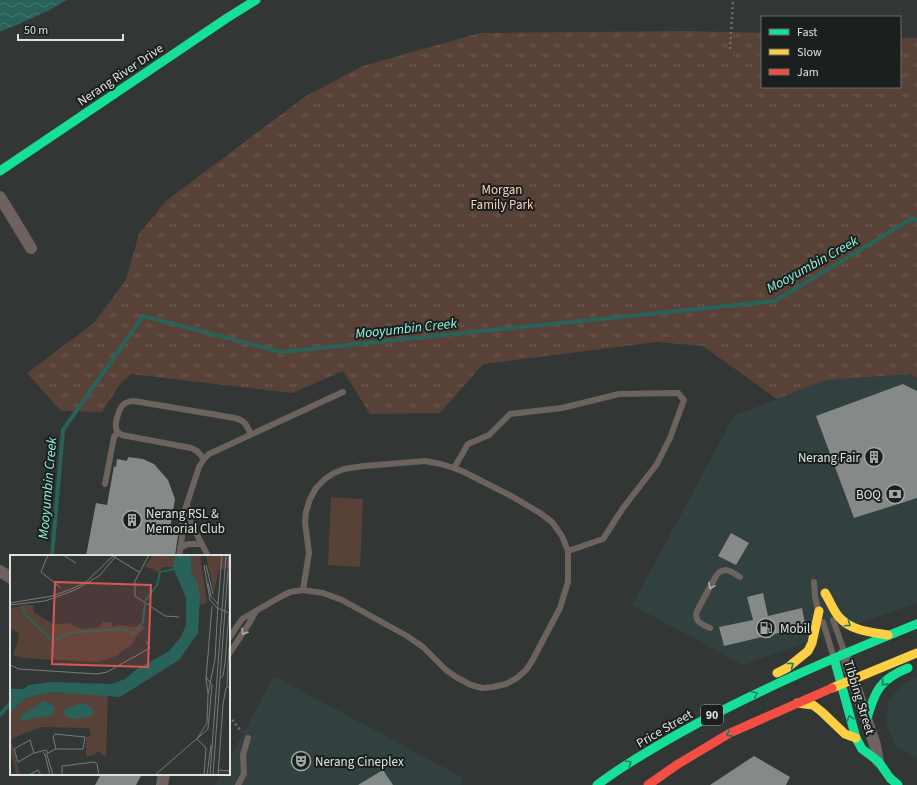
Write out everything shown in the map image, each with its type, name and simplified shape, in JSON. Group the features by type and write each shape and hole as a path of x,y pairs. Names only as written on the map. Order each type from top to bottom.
{"main road":[{"name":"Nerang River Drive","path":"0,171 256,0"},
{"path":"824,593 840,618 848,625 861,631 889,635"},
{"path":"769,676 787,668 808,651 812,643 819,611"},
{"name":"90","path":"839,655 917,624"},
{"name":"90","path":"648,785 678,764 730,733 841,684 917,653"},
{"name":"Tibbing Street","path":"839,655 841,684 856,738 862,749 878,761 890,778 898,785"},
{"name":"Price Street","path":"597,785 661,743 723,709 839,655"},
{"path":"867,718 876,692 882,684 897,672 917,664"},
{"path":"723,709 744,690"},
{"path":"797,703 813,705 845,734 856,738"}],"street":[{"path":"0,197 31,248"},
{"path":"0,571 10,577"},
{"name":"Tibbing Street","path":"839,655 854,679 876,745 878,761"},
{"path":"162,785 164,775"}],"lane":[{"path":"179,555 184,531 182,519 199,467 209,454 343,392"},
{"path":"454,468 468,444 489,435 510,414 562,408 619,394 678,393 684,400 670,438 657,464 623,508 603,538 568,552"},
{"path":"204,459 197,451 191,448 122,436 116,428 119,410 128,402 134,401 235,418 244,422 252,434"},
{"path":"106,484 114,437 118,432"},
{"path":"230,637 242,619 290,592 303,590 322,593 342,600 407,636 423,647 446,670 456,677 471,685 482,688 493,688 506,684 517,678 526,670 532,661 560,608 568,582 568,552 562,536 552,522 540,513 512,497 464,472 441,464 425,461 364,466 344,469 334,473 316,488 310,500 306,512 305,522 309,553 303,590"},
{"path":"187,504 192,522 208,555"},
{"path":"180,548 188,544 202,544"},
{"path":"710,628 698,622 696,615 716,576 718,573 727,570 740,577"},
{"path":"814,582 824,593 839,655 814,597 814,582"},
{"path":"230,652 257,610"},
{"path":"238,785 244,774 243,755 248,738"}],"path":[{"path":"730,49 733,0"},
{"path":"230,717 248,738"}],"shaded area":[{"path":"911,374 917,378 917,603 743,665 632,605 734,416 826,380"},
{"path":"274,676 463,778 460,785 215,785 220,775 230,775 230,758"},
{"path":"917,677 917,758 896,747 886,725 888,703 901,685"}],"green space":[{"name":"Morgan Family Park","path":"688,31 761,33 761,88 901,88 901,38 917,38 917,378 911,374 826,380 777,399 703,346 657,342 483,364 440,413 370,414 343,371 292,393 131,374 120,384 102,412 61,411 27,373 94,323 126,280 139,234 166,201 306,96 363,66 480,33"},
{"path":"331,497 363,499 360,567 328,565"}],"water":[{"path":"0,0 67,0 48,11 0,32"}],"building":[{"name":"Nerang Fair","path":"903,384 917,391 917,498 854,518 816,416"},
{"name":"Nerang RSL & Memorial Club","path":"128,457 143,459 154,464 168,480 175,499 169,534 178,535 175,555 86,555 96,503 107,505 114,466 116,467 117,459 127,461"},
{"path":"731,533 749,543 736,565 718,556"},
{"path":"763,593 768,616 802,608 805,623 804,627 724,646 719,627 753,620 747,597"},
{"path":"754,756 790,777 786,785 710,785"},
{"path":"383,770 393,785 358,785"},
{"path":"100,775 141,775 136,785 95,785"}],"waterway":[{"name":"Mooyumbin Creek","path":"52,555 63,430 143,316 281,352 775,301 913,218 917,221"},
{"name":"Mooyumbin Creek","path":"0,715 10,703"}],"traffic: fast":[{"path":"0,171 256,0"},
{"path":"597,785 646,752 725,709 806,670 917,624"},
{"path":"834,658 856,738 862,749 878,761 890,778 898,785"},
{"path":"867,718 873,700 880,687 891,677 908,668"}],"traffic: slow":[{"path":"825,593 835,611 844,622 855,628 868,632 888,635"},
{"path":"777,673 787,668 808,651 812,643 819,611"},
{"path":"832,688 917,653"},
{"path":"797,703 813,705 845,734 856,738"}],"traffic: jam":[{"path":"648,785 678,764 730,733 832,688"}],"place":[{"name":"Nerang Fair","path":"874,457"},
{"name":"BOQ","path":"895,494"},
{"name":"Nerang RSL & Memorial Club","path":"132,520"},
{"name":"Mobil","path":"766,628"},
{"name":"Nerang Cineplex","path":"301,761"}]}
